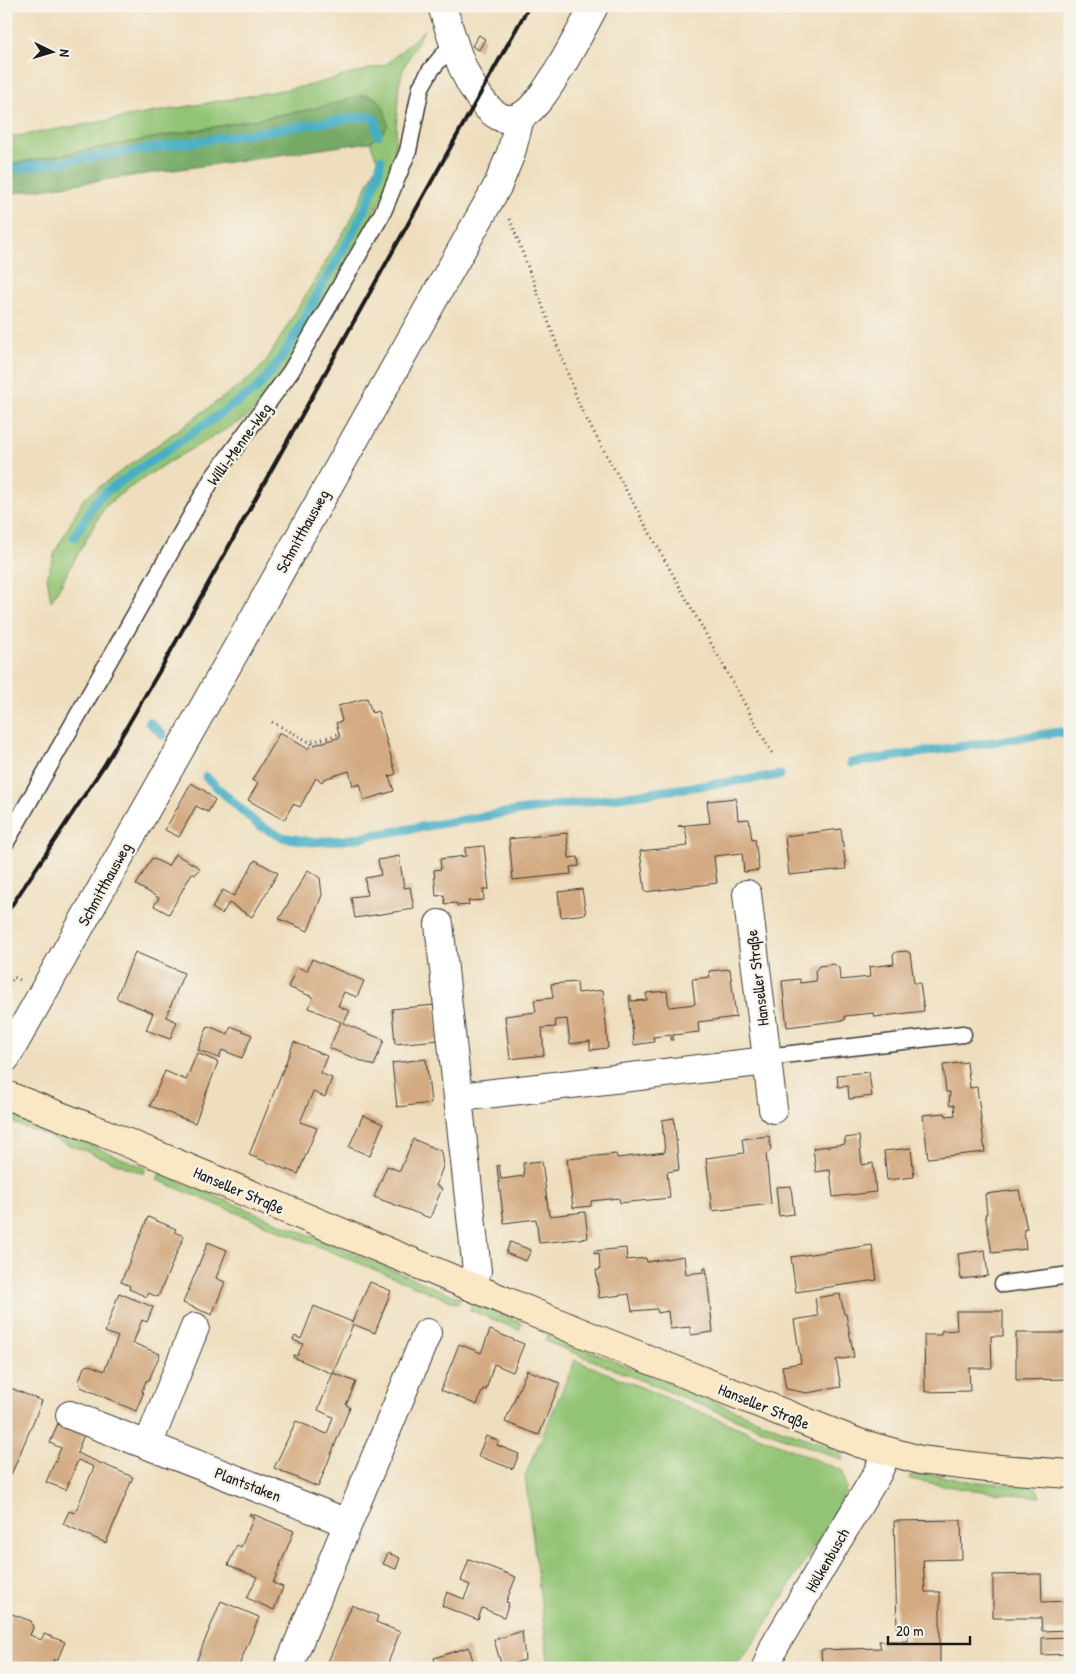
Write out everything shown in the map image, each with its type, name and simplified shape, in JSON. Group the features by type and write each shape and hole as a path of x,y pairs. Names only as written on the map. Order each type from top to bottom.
{"main road":[{"name":"Hanseller Straße","path":"6,1095 104,1133 472,1287 832,1432 887,1452 958,1465 1070,1474"}],"street":[{"path":"442,6 465,71 479,96 501,117 512,120 520,118 533,109 541,100 594,6"},
{"name":"Schmitthausweg","path":"6,1058 498,186 511,153 520,118"},
{"name":"Hanseller Straße","path":"747,894 773,1109"},
{"path":"439,924 460,1097 477,1271 472,1287"},
{"path":"460,1097 767,1059"},
{"path":"148,1445 195,1327"},
{"path":"288,1668 427,1333"},
{"name":"Plantstaken","path":"70,1415 348,1523"},
{"name":"Hölkenbusch","path":"766,1668 774,1647 872,1482 887,1452"}],"lane":[{"name":"Willi-Menne-Weg","path":"6,842 212,479 291,372 382,214 408,151 421,87 430,71 454,42"},
{"path":"767,1059 963,1034"},
{"path":"1003,1284 1070,1275"}],"path":[{"path":"498,186 581,409 774,755"},
{"path":"272,722 308,740 316,741 338,734"}],"green space":[{"path":"424,30 404,67 399,85 394,163 381,199 300,347 260,405 244,419 162,466 119,495 104,508 51,602 47,577 55,552 84,498 251,377 265,363 352,218 378,162 370,142 381,135 348,99 336,104 312,109 6,165 6,138 311,85 387,64"},
{"path":"364,95 375,98 382,104 388,125 381,135 370,142 6,194 6,165 312,109"},
{"path":"9,1112 146,1168 144,1174 6,1120"},
{"path":"160,1173 460,1298 458,1304 157,1180"},
{"path":"472,1303 522,1323 519,1330 470,1310"},
{"path":"548,1334 781,1429 835,1449 841,1453 843,1460 748,1424 545,1341"},
{"path":"575,1360 843,1471 846,1488 841,1503 756,1640 743,1658 732,1668 549,1668 525,1476"},
{"path":"923,1473 967,1481 1036,1487 1041,1497 963,1489 909,1479 909,1476"}],"building":[{"path":"479,35 485,39 479,50 472,46"},
{"path":"367,698 372,713 378,711 396,774 389,776 394,791 364,800 360,784 353,786 349,771 324,779 322,782 316,778 300,807 293,804 284,820 248,800 258,783 252,780 280,732 308,749 312,743 314,745 340,737 336,723 342,721 338,706"},
{"path":"191,783 205,791 215,800 208,812 196,806 179,837 165,830"},
{"path":"736,798 738,820 749,819 752,840 755,839 759,870 744,872 742,853 714,856 717,883 645,892 640,851 688,846 685,827 678,826 710,823 707,801"},
{"path":"841,829 846,869 789,875 785,836"},
{"path":"567,833 569,858 578,857 579,866 570,867 571,874 513,880 509,839"},
{"path":"484,846 489,889 483,889 484,900 468,901 469,905 445,904 444,895 436,896 434,870 441,869 440,859 466,856 465,848"},
{"path":"175,854 200,868 195,875 192,873 169,914 154,906 159,898 136,885 152,858 168,866"},
{"path":"399,856 404,888 410,887 414,909 355,918 351,897 367,895 365,878 381,875 378,860"},
{"path":"255,860 278,873 252,917 229,903 222,914 212,908 223,890 234,896"},
{"path":"308,870 320,878 322,895 308,931 279,919"},
{"path":"582,889 586,914 561,917 558,892"},
{"path":"906,951 910,953 914,983 920,983 924,1011 875,1017 874,1013 845,1016 845,1020 787,1027 782,981 800,979 800,983 816,981 815,971 819,966 834,964 839,968 840,980 870,977 869,967 894,964 893,955 896,952"},
{"path":"135,952 184,973 166,1017 177,1022 170,1039 146,1030 153,1013 116,998"},
{"path":"312,959 364,981 357,997 344,992 338,1006 350,1011 343,1023 384,1040 374,1066 329,1048 341,1022 309,1008 313,997 288,987 297,967 307,971"},
{"path":"730,969 736,1017 698,1022 699,1032 673,1035 673,1040 671,1040 671,1035 653,1037 654,1042 634,1045 629,996 631,995 631,1001 647,1000 646,993 667,991 669,1007 695,1004 692,979 710,977 709,971"},
{"path":"577,982 578,993 603,990 608,1048 590,1050 590,1041 570,1044 567,1019 555,1020 556,1027 542,1028 544,1055 510,1059 505,1016 536,1012 534,1000 553,998 551,984"},
{"path":"435,1005 439,1040 395,1044 392,1009"},
{"path":"208,1026 228,1034 231,1026 252,1035 242,1058 222,1050 219,1058 198,1050"},
{"path":"294,1042 327,1056 320,1073 332,1078 325,1097 313,1092 300,1122 317,1128 298,1174 249,1155"},
{"path":"197,1053 218,1062 195,1123 150,1106 165,1071 186,1080"},
{"path":"426,1059 431,1103 397,1107 392,1063"},
{"path":"967,1062 970,1088 977,1087 985,1152 928,1158 923,1115 945,1113 946,1116 955,1115 954,1105 949,1105 950,1092 946,1092 943,1065"},
{"path":"869,1072 872,1096 849,1099 848,1086 838,1087 837,1075"},
{"path":"363,1115 383,1124 370,1156 349,1147"},
{"path":"674,1118 679,1170 667,1172 670,1198 620,1203 619,1198 591,1201 591,1206 573,1208 567,1159 616,1154 617,1158 665,1152 662,1120"},
{"path":"769,1136 771,1150 766,1154 771,1204 712,1211 706,1158 744,1153 742,1139"},
{"path":"859,1136 862,1165 873,1163 876,1192 833,1197 830,1170 816,1172 813,1148 845,1144 845,1138"},
{"path":"413,1139 441,1151 443,1166 436,1186 442,1188 430,1218 374,1197 387,1166 400,1171"},
{"path":"911,1148 914,1177 887,1180 884,1151"},
{"path":"542,1161 549,1216 585,1212 588,1238 539,1243 536,1219 504,1223 497,1166 499,1165 501,1179 524,1176 523,1163"},
{"path":"791,1186 794,1214 779,1216 776,1187"},
{"path":"1019,1190 1027,1229 1024,1229 1026,1249 992,1253 985,1214 987,1214 985,1194"},
{"path":"148,1217 176,1229 174,1232 184,1236 158,1297 148,1293 147,1297 129,1289 130,1286 121,1282"},
{"path":"208,1242 227,1250 216,1278 225,1282 212,1315 183,1303"},
{"path":"510,1242 531,1250 526,1261 506,1253"},
{"path":"872,1245 877,1280 796,1292 791,1257"},
{"path":"626,1248 627,1260 646,1258 647,1262 684,1256 686,1274 704,1272 704,1268 706,1268 713,1332 691,1335 690,1327 670,1329 668,1311 658,1313 657,1309 632,1311 629,1294 599,1298 596,1270 600,1270 599,1253 594,1254 594,1251"},
{"path":"985,1250 988,1276 961,1279 958,1254"},
{"path":"370,1282 391,1291 375,1333 353,1324 333,1374 293,1357 294,1355 297,1356 303,1344 293,1340 295,1336 301,1339 314,1306 352,1322"},
{"path":"119,1293 153,1307 147,1322 142,1320 133,1343 160,1354 149,1380 146,1381 136,1411 81,1387 79,1381 84,1367 90,1365 104,1371 118,1337 105,1332"},
{"path":"840,1294 844,1314 846,1314 854,1357 836,1360 841,1387 807,1393 786,1389 782,1366 801,1363 794,1320 818,1316 815,1298"},
{"path":"956,1311 1003,1311 1003,1336 991,1336 992,1368 969,1368 970,1391 925,1392 924,1335 941,1335 941,1331 957,1330"},
{"path":"490,1330 524,1344 513,1372 494,1364 486,1390 483,1389 477,1405 441,1390 459,1344 481,1353"},
{"path":"1016,1333 1070,1333 1070,1379 1016,1380"},
{"path":"527,1370 560,1383 539,1435 505,1422"},
{"path":"333,1373 356,1382 346,1405 350,1407 318,1487 274,1468 296,1421 327,1434 333,1417 318,1410"},
{"path":"6,1386 42,1401 11,1475 6,1473"},
{"path":"60,1418 86,1429 77,1453 133,1477 106,1543 63,1524 69,1511 75,1513 94,1467 78,1460 66,1490 46,1482 61,1448 50,1443"},
{"path":"486,1436 499,1441 497,1445 519,1454 513,1469 478,1456"},
{"path":"250,1513 294,1531 273,1583 283,1587 274,1610 247,1598 257,1577 228,1565 237,1545 241,1547 254,1517 249,1515"},
{"path":"961,1520 962,1559 923,1560 925,1592 940,1592 940,1668 815,1668 815,1665 822,1665 821,1650 881,1648 879,1641 908,1641 909,1627 897,1627 894,1521"},
{"path":"388,1553 400,1558 396,1569 383,1564"},
{"path":"469,1559 516,1577 506,1602 509,1603 504,1617 482,1608 478,1620 442,1606 447,1592 464,1599 470,1585 461,1581"},
{"path":"1041,1574 1042,1602 1070,1601 1070,1630 1042,1631 1041,1618 993,1618 993,1575"},
{"path":"221,1601 259,1617 238,1668 194,1667"},
{"path":"352,1605 378,1616 376,1622 400,1632 386,1668 341,1668 328,1662"},
{"path":"12,1614 31,1621 33,1628 30,1635 41,1640 44,1634 65,1642 57,1661 54,1659 50,1667 39,1663 37,1668 6,1668 6,1629"},
{"path":"522,1631 525,1660 502,1667 494,1640"},
{"path":"1070,1637 1070,1654 1042,1655 1042,1638"},
{"path":"469,1647 475,1668 437,1668 434,1658"}],"waterway":[{"path":"6,170 367,116 375,118 378,135"},
{"path":"74,537 95,502 107,491 255,390 266,379 293,340 358,223 373,190 381,159"},
{"path":"149,722 163,735"},
{"path":"851,763 1059,732 1070,734"},
{"path":"206,777 258,825 282,837 311,842 344,840 504,813 780,775"}],"railway":[{"path":"6,914 105,764 163,665 529,6"}]}
